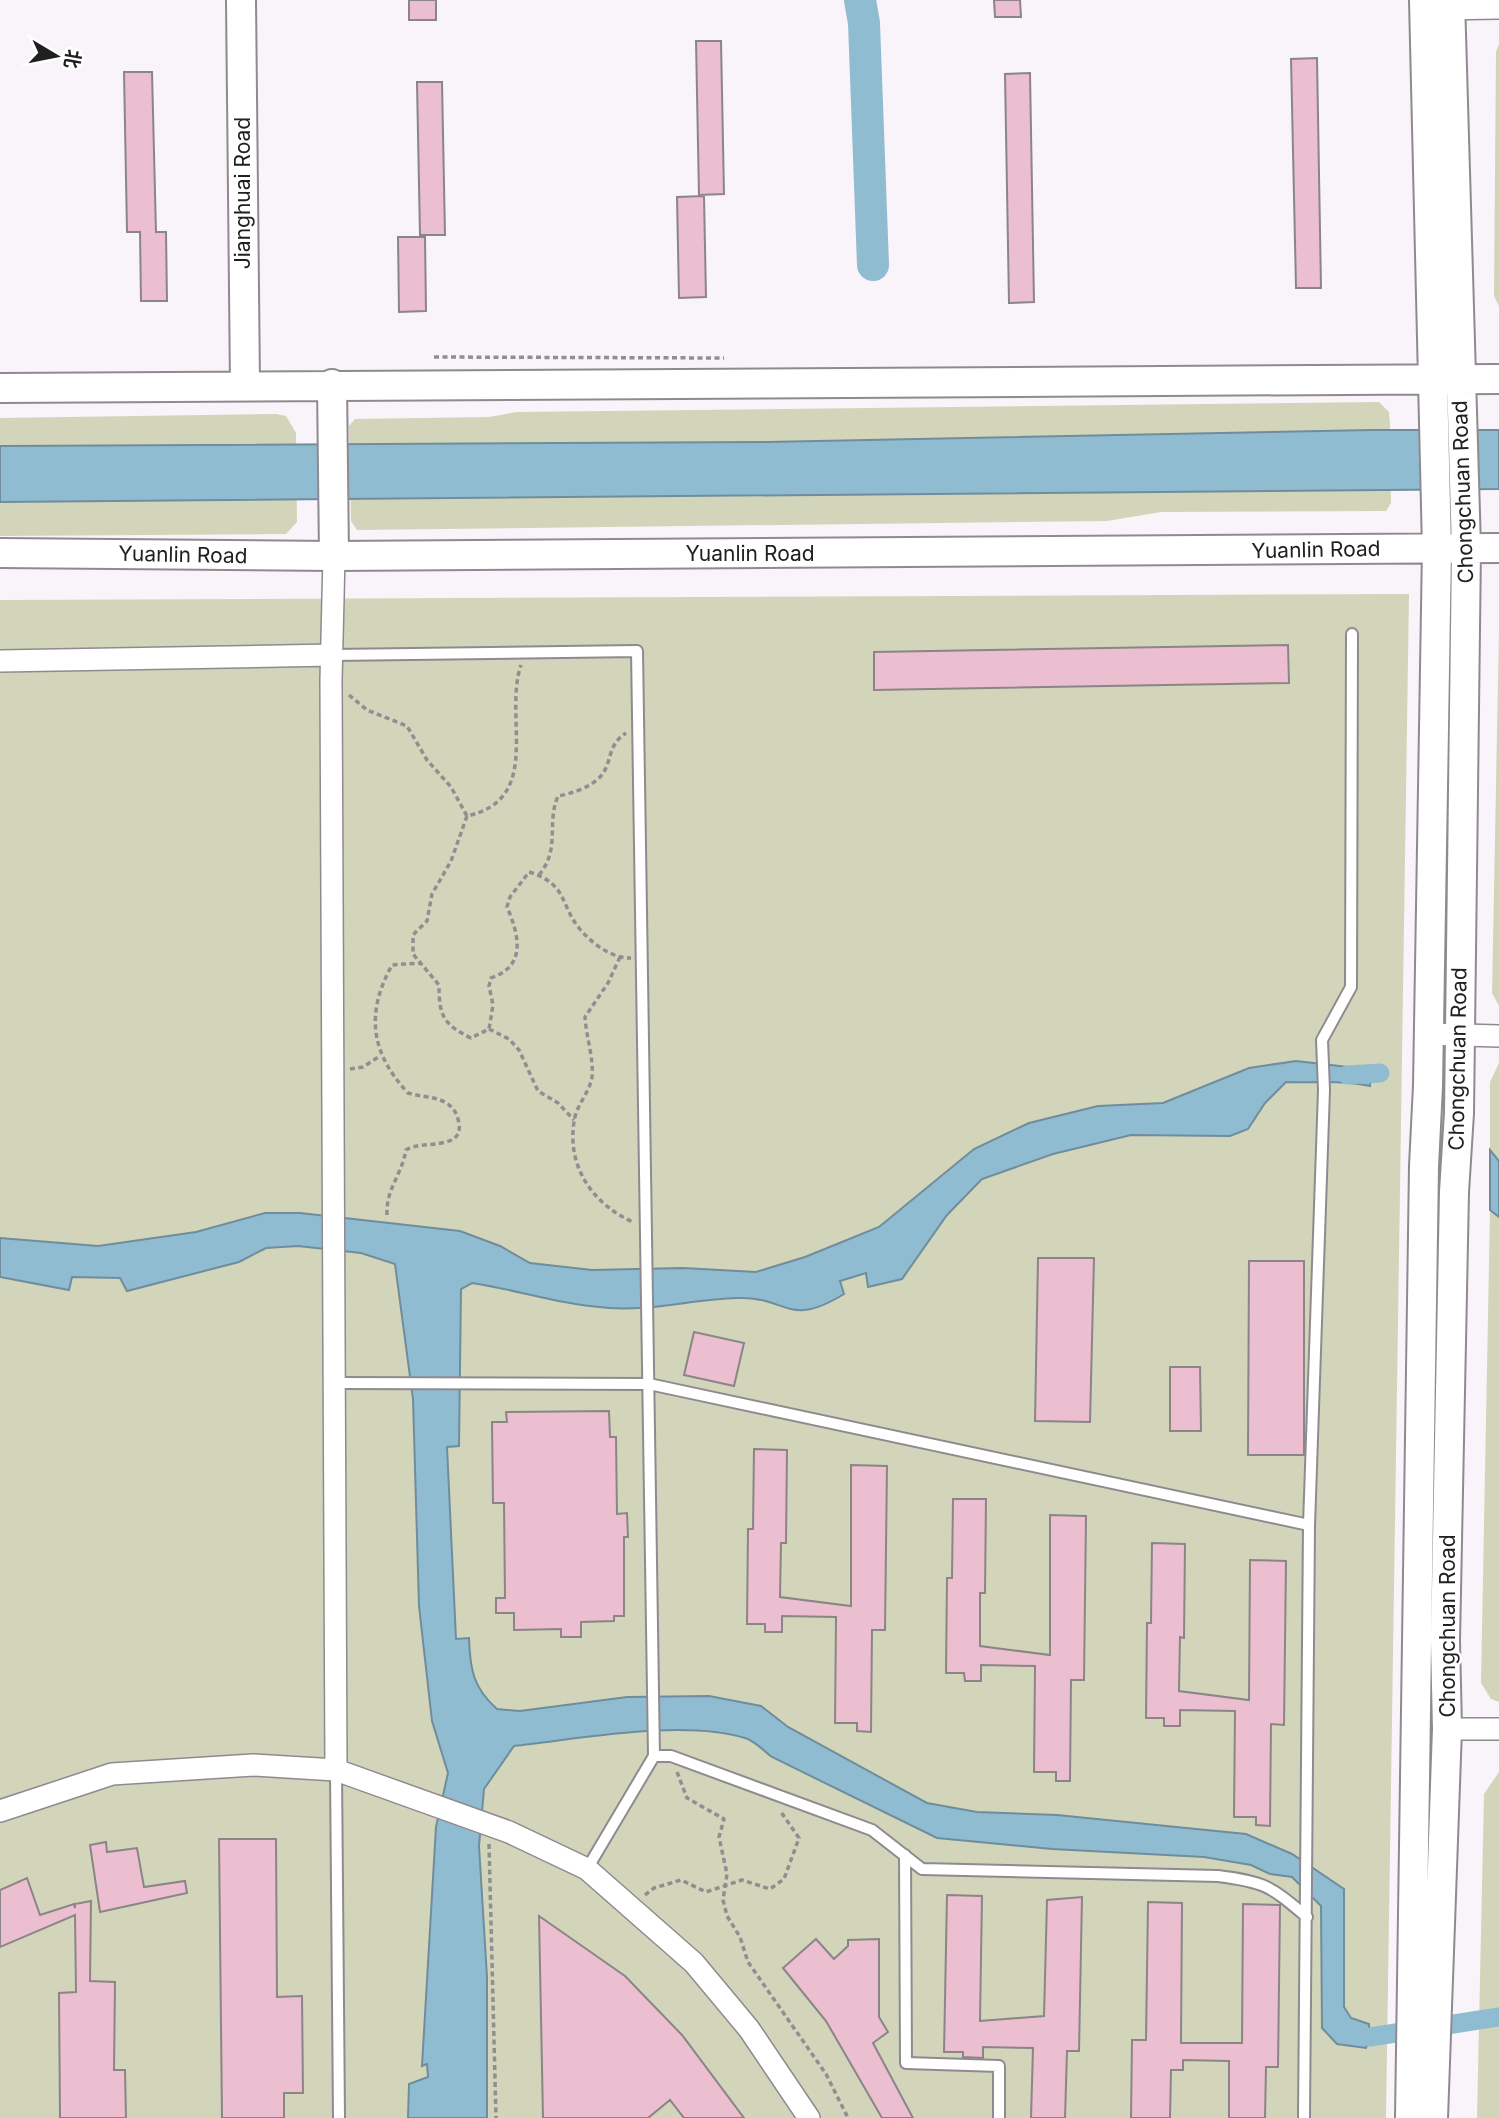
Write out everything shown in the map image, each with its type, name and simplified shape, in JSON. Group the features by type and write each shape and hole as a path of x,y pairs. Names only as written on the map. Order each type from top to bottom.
{"main road":[{"name":"Jianghuai Road","path":"241,0 245,385"},
{"name":"Chongchuan Road","path":"1433,2118 1447,1729 1445,1641 1460,1036 1466,548 1460,379 1437,5"},
{"name":"Chongchuan Road","path":"1410,2118 1437,549 1432,379 1437,5"},
{"path":"0,388 1499,379"},
{"path":"332,384 334,556"},
{"name":"Yuanlin Road","path":"0,553 334,556 1499,548"},
{"path":"1415,1727 1447,1729"}],"street":[{"path":"1437,5 1499,8"},
{"path":"334,556 331,681 336,1256 336,1770"},
{"path":"0,661 333,655"},
{"path":"1428,1034 1499,1036"},
{"path":"1447,1729 1499,1729"},
{"path":"0,1811 112,1774 253,1765 336,1770 438,1805 587,1869 702,1973 749,2029 809,2118"}],"lane":[{"path":"1304,2118 1309,1525 1324,1090 1322,1041 1351,986 1352,634"},
{"path":"333,655 637,651 655,1737 660,1756 587,1869"},
{"path":"335,1383 649,1384 1309,1525"},
{"path":"660,1756 769,1791 872,1830 922,1870 1218,1876 1258,1881 1276,1891 1307,1917"},
{"path":"336,1770 339,2118"},
{"path":"905,1854 906,2063 999,2066 999,2118"}],"path":[{"path":"434,357 724,358"},
{"path":"467,816 482,813 494,804 508,789 515,772 519,751 513,706 522,652"},
{"path":"331,681 367,710 407,726 427,760 451,787 467,816 451,861 432,894 427,921 413,935 413,954 439,985 439,1008 450,1027 471,1038 489,1029"},
{"path":"539,875 552,854 553,809 558,796 573,793 601,776 611,746 638,724"},
{"path":"489,1029 493,1004 489,986 491,978 504,973 515,962 514,924 507,907 510,897 530,872 557,888 577,927 591,940 620,957 642,958"},
{"path":"620,957 608,983 585,1017 593,1073 589,1092 574,1120 573,1154 581,1177 619,1216 646,1228"},
{"path":"387,1214 387,1195 403,1169 406,1150 412,1144 443,1144 455,1138 460,1128 458,1116 449,1104 439,1097 408,1093 390,1073 380,1056 376,1029 378,991 392,965 421,963"},
{"path":"489,1029 509,1039 519,1050 538,1091 558,1103 574,1120"},
{"path":"333,1072 363,1067 380,1056"},
{"path":"660,1756 677,1772 687,1798 724,1819 719,1837 727,1874 723,1900 727,1916 740,1937 748,1962 826,2074 848,2118"},
{"path":"631,1908 653,1888 681,1880 706,1892 742,1880 770,1889 784,1879 799,1838 769,1791"},
{"path":"486,1824 496,2118"}],"green space":[{"path":"1499,44 1499,306 1494,296 1496,52"},
{"path":"1379,402 1389,412 1390,424 1391,503 1386,511 1161,512 1107,521 357,530 351,521 349,426 355,419 489,417 517,412"},
{"path":"286,416 296,433 297,522 286,534 0,536 0,418"},
{"path":"1409,594 1386,2118 0,2118 0,600"},
{"path":"1499,631 1499,1006 1492,993"},
{"path":"1499,1063 1499,1161 1490,1150 1490,1082"},
{"path":"1490,1210 1499,1217 1499,1702 1491,1699 1481,1683"},
{"path":"1499,1772 1499,2118 1477,2118 1484,1794"}],"water":[{"path":"1499,430 1499,489 0,502 0,446 767,442"},
{"path":"1296,1061 1348,1067 1371,1073 1370,1086 1339,1082 1286,1082 1265,1103 1248,1129 1230,1136 1131,1135 1053,1154 982,1179 947,1215 902,1279 868,1287 866,1273 840,1281 844,1294 810,1309 799,1310 767,1301 737,1298 641,1308 609,1308 574,1304 472,1283 461,1289 459,1446 447,1447 456,1639 469,1638 474,1677 497,1709 520,1711 627,1697 709,1696 761,1706 788,1727 927,1803 977,1812 1057,1815 1246,1834 1292,1854 1344,1889 1344,2007 1351,2018 1369,2024 1370,2037 1366,2048 1337,2044 1322,2028 1321,1906 1292,1877 1270,1874 1251,1865 1204,1857 1052,1849 937,1838 772,1757 745,1738 692,1730 631,1732 514,1746 484,1789 479,1846 487,1977 487,2118 408,2118 409,2084 428,2077 427,2064 422,2066 436,1827 448,1773 432,1721 419,1606 413,1399 395,1264 361,1253 298,1246 266,1248 239,1262 127,1291 120,1278 72,1277 69,1290 0,1277 0,1238 98,1246 196,1232 265,1213 300,1213 460,1231 500,1246 530,1263 592,1270 683,1268 756,1272 805,1257 879,1227 974,1149 1029,1123 1098,1106 1163,1103 1249,1068"},
{"path":"1490,1150 1499,1161 1499,1217 1490,1210"}],"building":[{"path":"409,0 436,0 436,20 409,20"},
{"path":"994,0 1020,0 1021,17 995,17"},
{"path":"696,41 721,41 724,194 699,195"},
{"path":"1317,58 1321,288 1296,288 1291,59"},
{"path":"124,72 152,72 156,232 166,232 167,301 141,301 140,232 127,232"},
{"path":"1030,73 1034,302 1009,303 1005,74"},
{"path":"417,82 442,82 445,235 420,235"},
{"path":"704,196 706,297 679,298 677,197"},
{"path":"398,237 425,237 426,311 399,312"},
{"path":"1288,645 1289,683 874,690 874,652"},
{"path":"1038,1258 1094,1258 1090,1422 1035,1421"},
{"path":"1249,1261 1304,1261 1304,1455 1248,1455"},
{"path":"694,1332 744,1343 734,1386 684,1375"},
{"path":"1170,1367 1200,1367 1201,1431 1170,1431"},
{"path":"609,1411 610,1437 616,1437 617,1514 627,1513 628,1537 624,1537 624,1616 614,1616 614,1621 581,1622 581,1637 561,1637 561,1629 514,1630 514,1613 496,1613 496,1598 505,1598 504,1503 493,1503 492,1422 507,1422 506,1412"},
{"path":"754,1449 787,1450 786,1543 781,1543 780,1597 851,1606 851,1465 887,1466 885,1630 872,1630 871,1732 857,1731 857,1723 835,1723 836,1617 782,1616 782,1632 765,1632 765,1624 747,1624 748,1529 753,1529"},
{"path":"953,1499 986,1499 985,1593 980,1593 980,1646 1050,1655 1050,1515 1086,1516 1084,1680 1071,1680 1070,1781 1056,1781 1056,1772 1034,1772 1035,1666 981,1665 981,1681 965,1681 964,1673 946,1673 947,1578 952,1578"},
{"path":"1152,1543 1185,1544 1184,1638 1180,1637 1179,1691 1249,1700 1250,1560 1286,1561 1284,1725 1271,1724 1270,1826 1256,1825 1256,1817 1234,1817 1235,1711 1180,1710 1180,1726 1164,1726 1164,1718 1146,1718 1147,1623 1151,1623"},
{"path":"219,1839 276,1839 277,1997 302,1996 303,2093 284,2093 284,2118 222,2118"},
{"path":"106,1842 107,1852 137,1848 144,1887 185,1881 187,1893 100,1912 90,1845"},
{"path":"27,1878 40,1915 74,1904 75,1908 75,1904 91,1901 90,1981 115,1982 114,2070 125,2070 126,2118 60,2118 59,1993 76,1992 75,1915 0,1947 0,1890"},
{"path":"947,1895 982,1896 980,2021 1044,2016 1047,1900 1082,1897 1079,2051 1067,2051 1065,2118 1031,2118 1033,2048 983,2047 983,2058 963,2057 963,2052 944,2052"},
{"path":"1148,1902 1182,1903 1181,2043 1242,2043 1243,1904 1280,1905 1278,2067 1266,2067 1265,2118 1229,2118 1229,2061 1183,2060 1183,2070 1171,2070 1170,2118 1131,2118 1132,2040 1146,2040"},
{"path":"539,1916 625,1976 682,2035 744,2118 684,2118 670,2100 648,2118 543,2118"},
{"path":"816,1939 834,1959 848,1946 848,1940 879,1939 879,2017 888,2032 873,2043 913,2118 882,2118 826,2021 783,1968"}],"waterway":[{"path":"860,0 864,23 873,265"},
{"path":"1347,1075 1380,1073"},
{"path":"1370,2037 1499,2017"}]}
